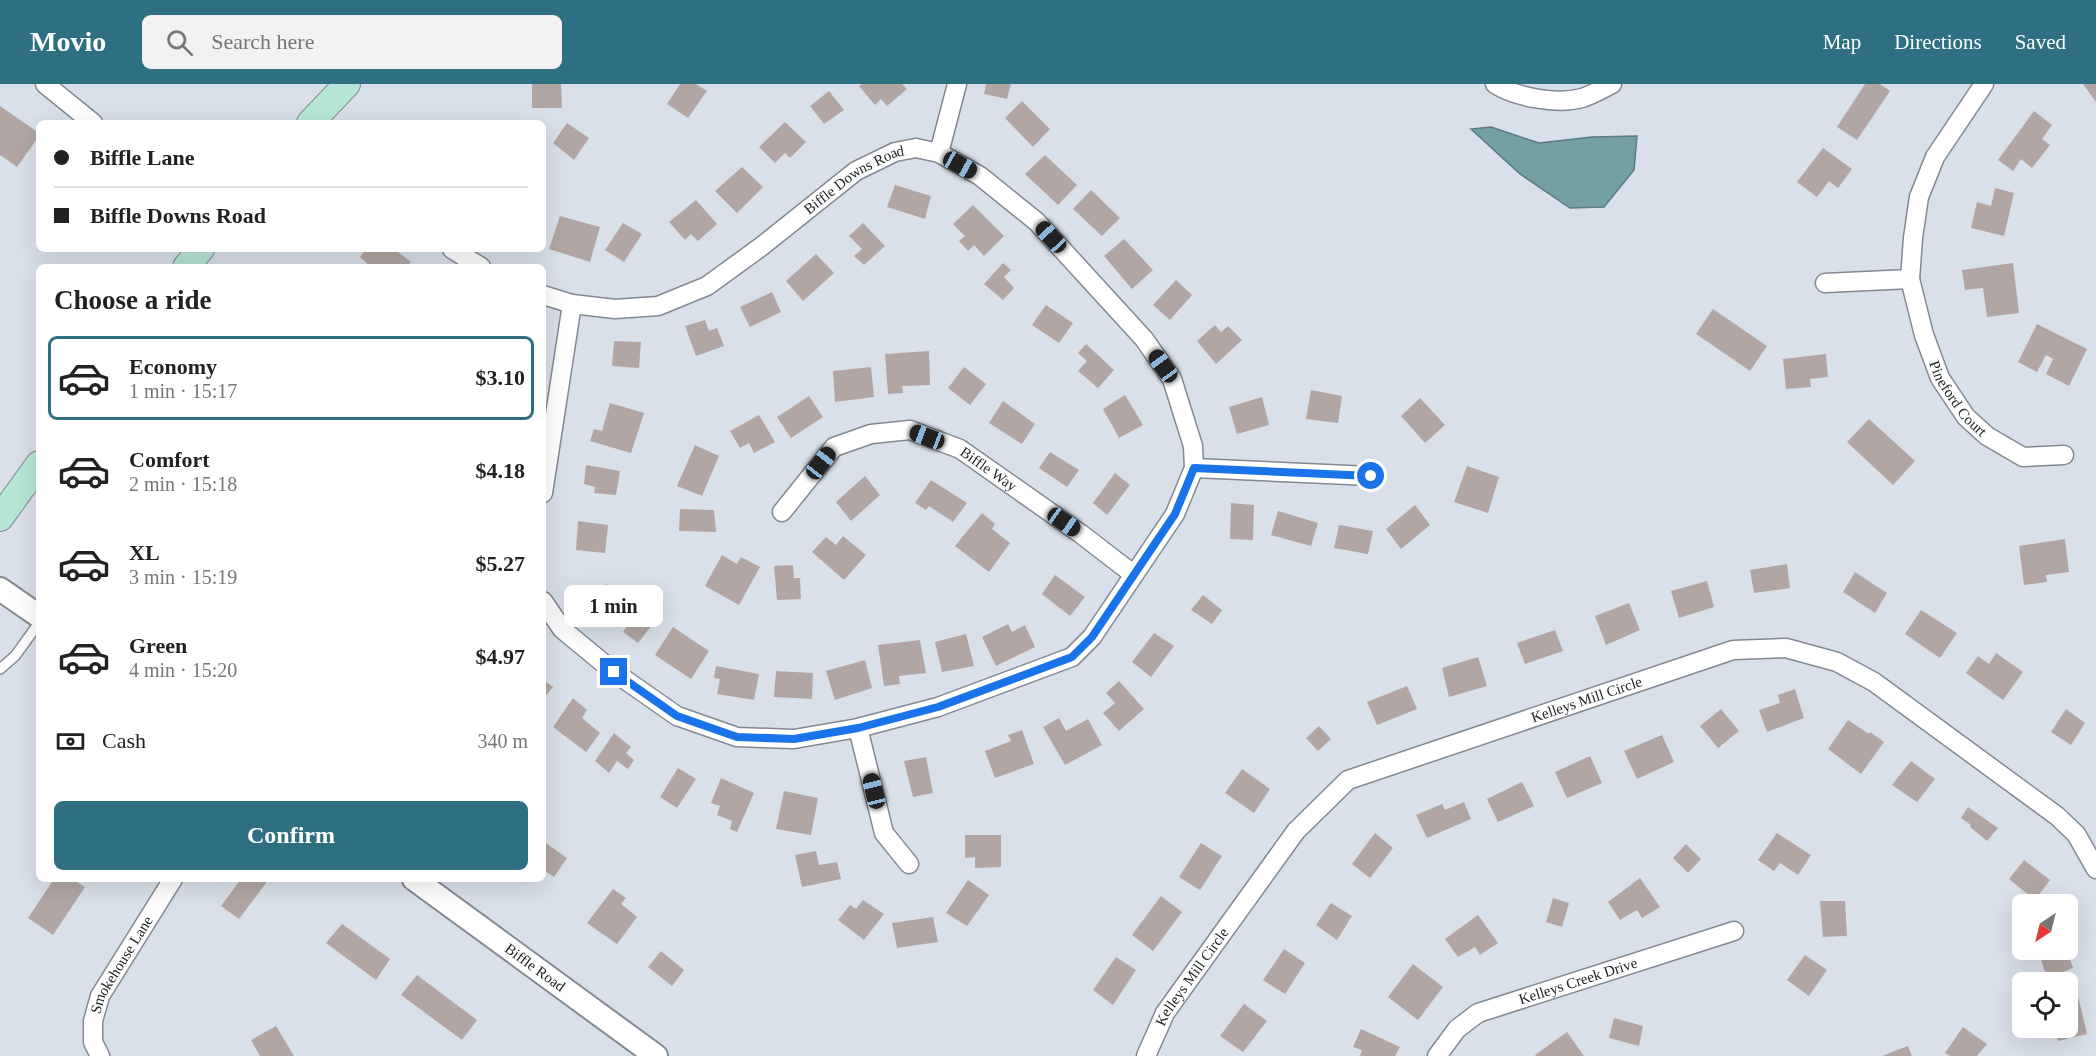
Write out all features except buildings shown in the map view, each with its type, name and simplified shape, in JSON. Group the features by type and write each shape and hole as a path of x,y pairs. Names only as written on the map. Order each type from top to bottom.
{"main road":[{"path":"318,120 347,84"},
{"path":"188,264 198,252"},
{"path":"0,518 36,468"}],"street":[{"path":"45,84 89,120"},
{"path":"939,153 957,84"},
{"path":"1495,84 1504,90 1542,100 1581,99 1612,84"},
{"name":"Pineford Court","path":"1983,84 1935,157 1919,197 1912,238 1910,279 1924,335 1940,378 1966,417 1987,436 2023,457 2064,455"},
{"name":"Biffle Downs Road","path":"546,296 572,304 615,309 658,306 707,286 762,246 856,171 895,152 916,148 939,153 980,176 1037,222 1144,339 1172,379 1193,446 1194,468 1175,514 1092,637 1072,657 938,707 858,728 794,739 737,737 677,716 614,672 579,643 562,628 546,605"},
{"path":"457,252 476,264"},
{"path":"1825,283 1910,279"},
{"path":"546,473 572,304"},
{"name":"Biffle Way","path":"782,512 834,447 871,434 910,430 960,449 1081,534 1133,574"},
{"path":"1194,468 1371,476"},
{"path":"0,589 36,614"},
{"name":"Kelleys Mill Circle","path":"1146,1056 1165,1013 1296,831 1348,780 1733,650 1786,648 1837,662 1874,682 2057,816 2076,834 2096,869"},
{"path":"858,728 884,833 909,864"},
{"name":"Smokehouse Lane","path":"100,1056 93,1042 93,1021 100,996 171,882"},
{"name":"Biffle Road","path":"418,882 656,1056"},
{"name":"Kelleys Creek Drive","path":"1437,1056 1457,1029 1478,1013 1734,931"}],"lane":[{"path":"0,669 15,656 36,627"}],"water":[{"path":"1491,127 1539,143 1592,137 1637,136 1634,170 1604,207 1570,208 1520,174 1471,129"}],"route":[{"path":"614,672 677,716 737,737 794,739 858,728 938,707 1072,657 1092,637 1175,514 1194,468 1371,476"}]}
